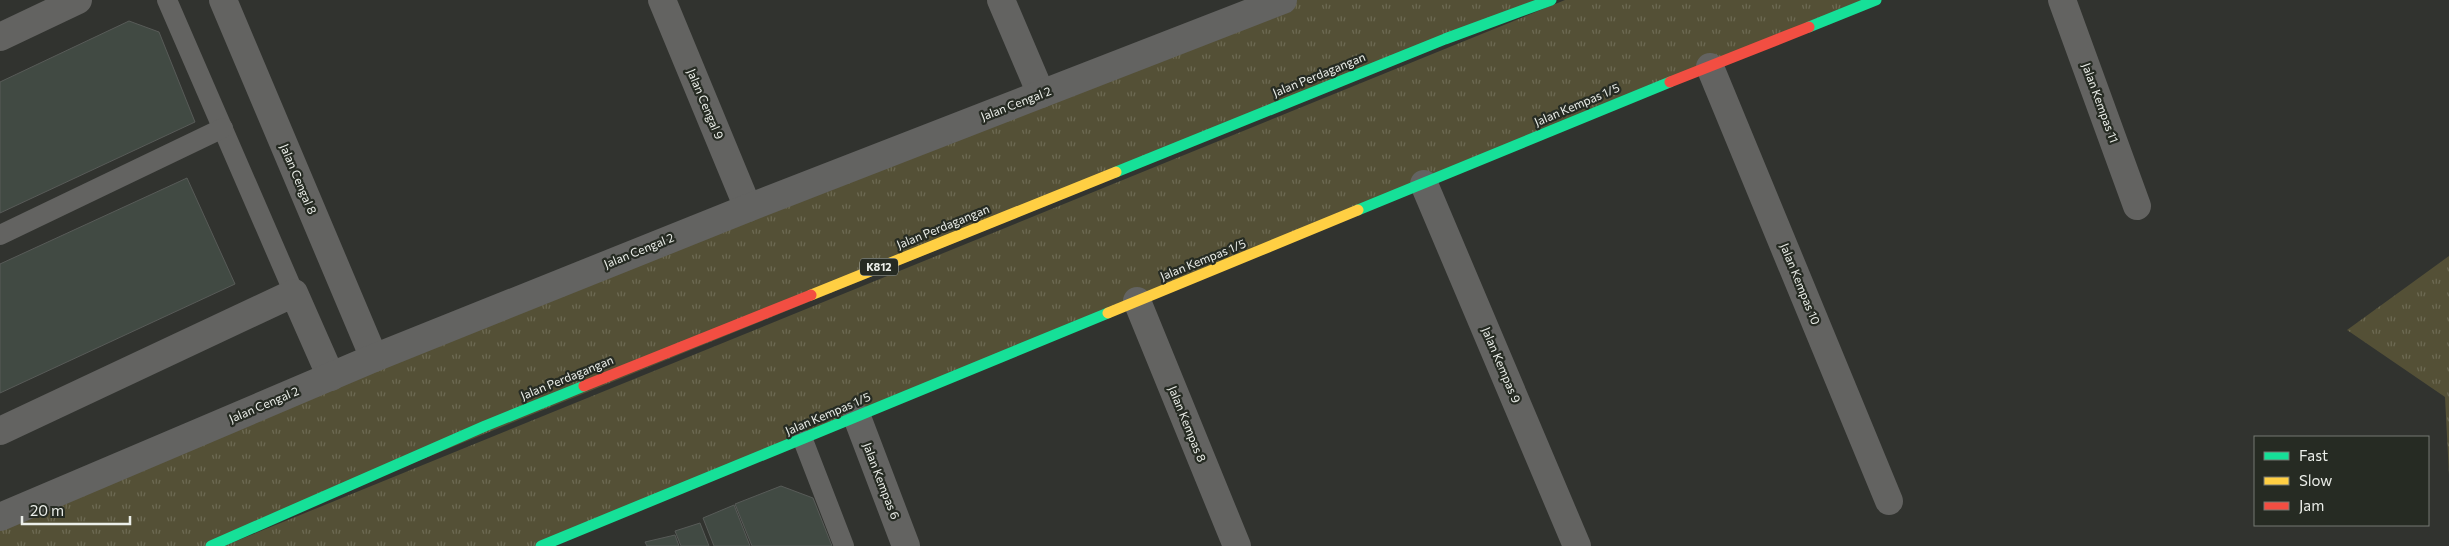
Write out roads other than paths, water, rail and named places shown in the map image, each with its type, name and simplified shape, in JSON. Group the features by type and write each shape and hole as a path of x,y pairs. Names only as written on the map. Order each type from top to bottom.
{"street":[{"path":"0,37 78,0"},
{"name":"Jalan Cengal 8","path":"222,0 374,358"},
{"name":"Jalan Cengal 9","path":"662,0 748,208"},
{"path":"1001,0 1041,94"},
{"name":"Jalan Cengal 2","path":"0,517 374,358 748,208 1284,0"},
{"name":"Jalan Perdagangan","path":"210,546 485,426 1444,39 1551,0"},
{"name":"Jalan Kempas 1/5","path":"541,546 803,440 1637,95 1876,0"},
{"name":"Jalan Kempas 11","path":"2062,0 2137,206"},
{"name":"Jalan Kempas 10","path":"1710,67 1889,501"},
{"name":"Jalan Kempas 9","path":"1424,184 1577,546"},
{"path":"0,431 294,293 331,377"},
{"name":"Jalan Kempas 8","path":"1138,301 1237,546"},
{"name":"Jalan Kempas 6","path":"856,417 906,546"}],"lane":[{"path":"167,0 294,293"},
{"path":"0,235 222,128"},
{"path":"803,440 844,546"}]}
